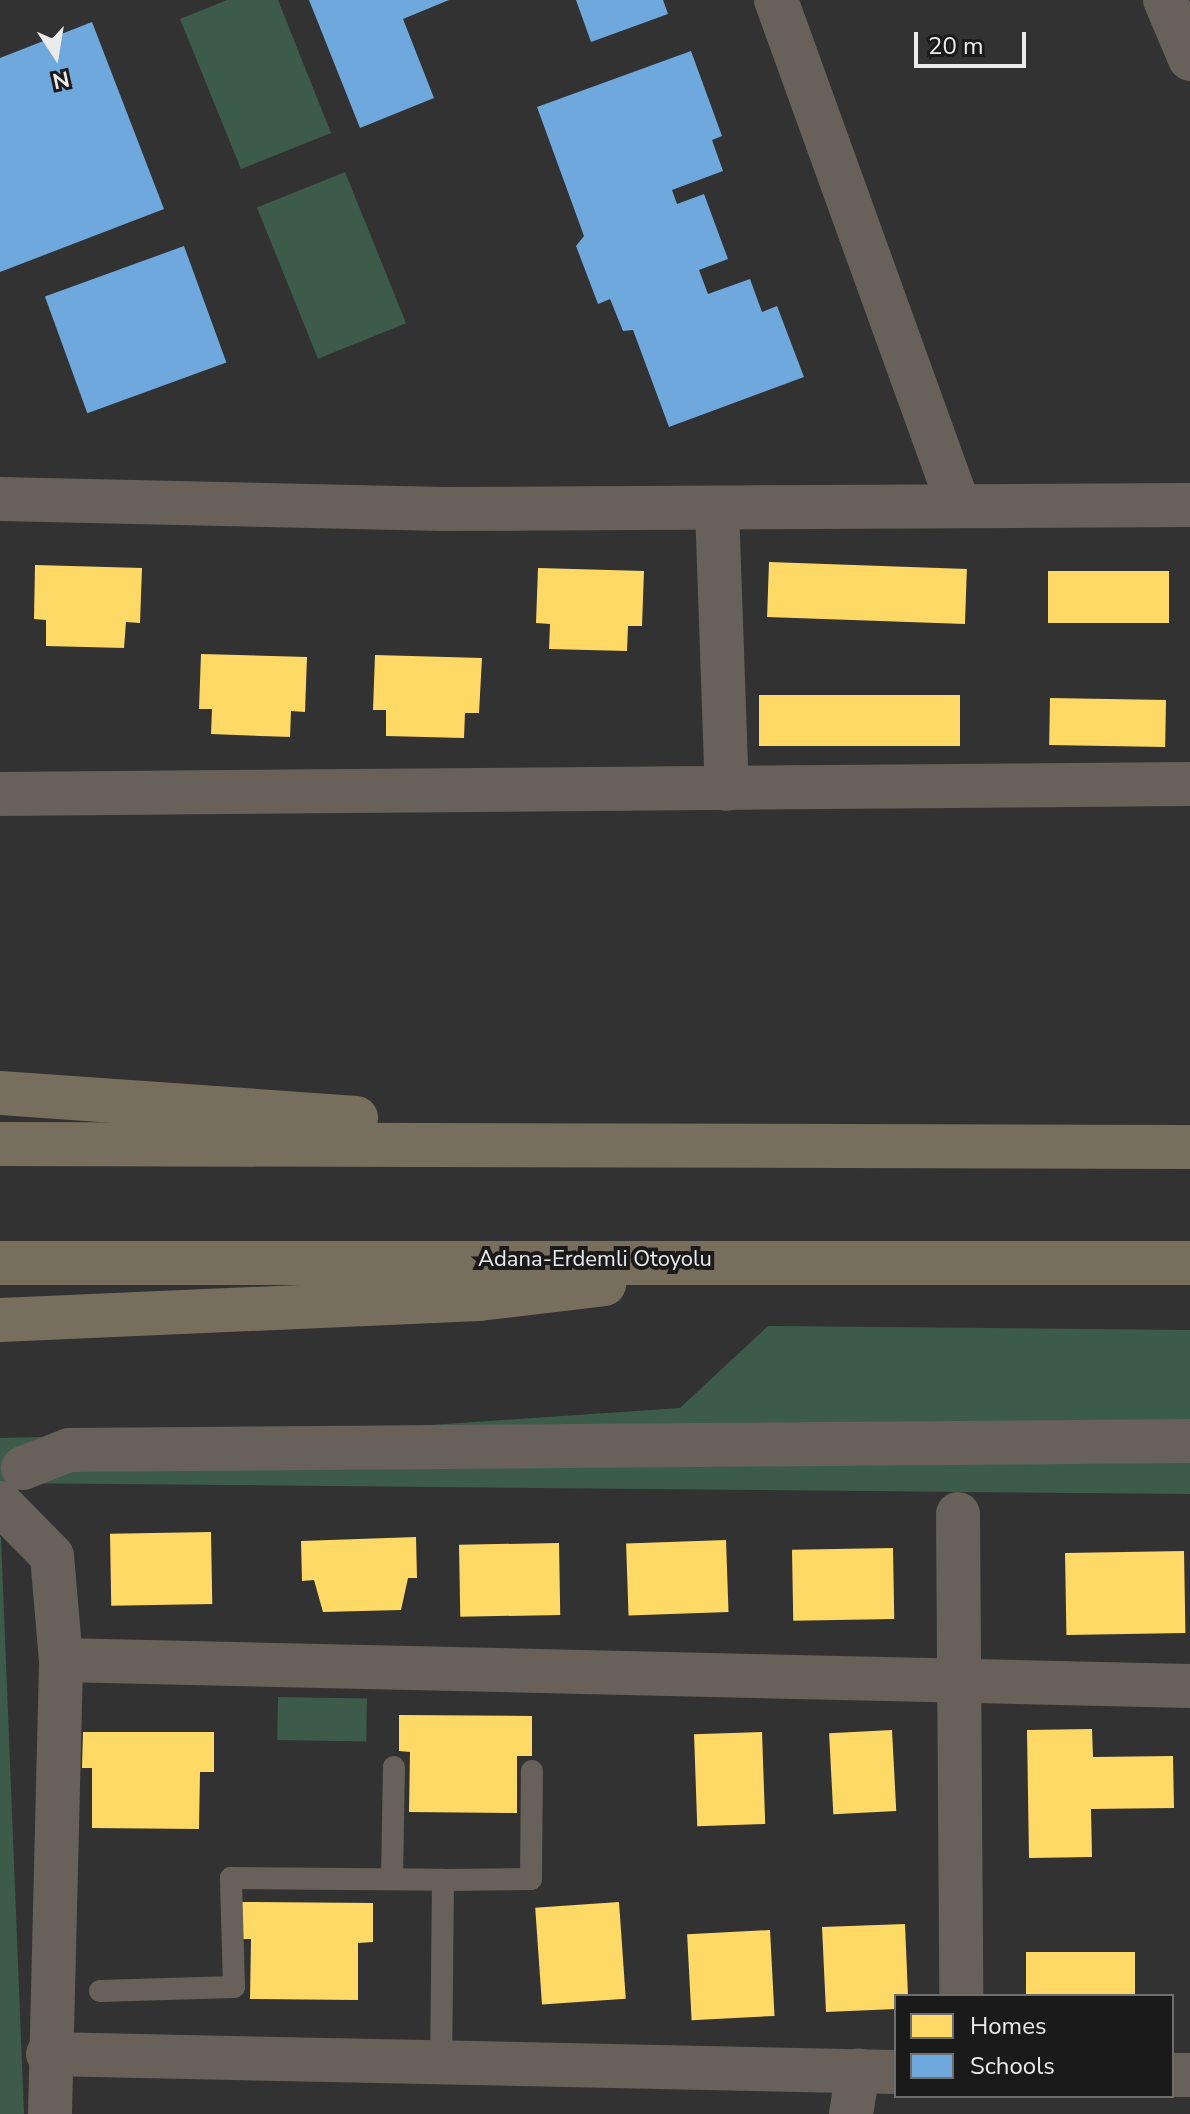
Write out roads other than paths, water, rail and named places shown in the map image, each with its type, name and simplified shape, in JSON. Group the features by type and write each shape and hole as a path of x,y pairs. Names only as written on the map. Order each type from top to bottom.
{"highway":[{"path":"0,1093 754,1145"},
{"path":"0,1144 1190,1147"},
{"path":"0,1320 479,1299 803,1260"},
{"name":"Adana-Erdemli Otoyolu","path":"0,1263 803,1260 1190,1263"}],"street":[{"path":"776,0 958,504"},
{"path":"1165,0 1190,59"},
{"path":"0,499 717,508 958,504 1190,505"},
{"path":"717,508 727,789"},
{"path":"0,794 1190,784"},
{"path":"50,2114 48,2054 61,1660 52,1556 12,1486 69,1450 1190,1441"},
{"path":"958,1514 961,1994"},
{"path":"61,1660 1190,1686"},
{"path":"48,2054 877,2072"},
{"path":"851,2114 877,2072"}],"lane":[{"path":"392,1879 394,1767"},
{"path":"100,1991 234,1987 231,1878 531,1879 532,1771"},
{"path":"441,2062 443,1880"}]}
